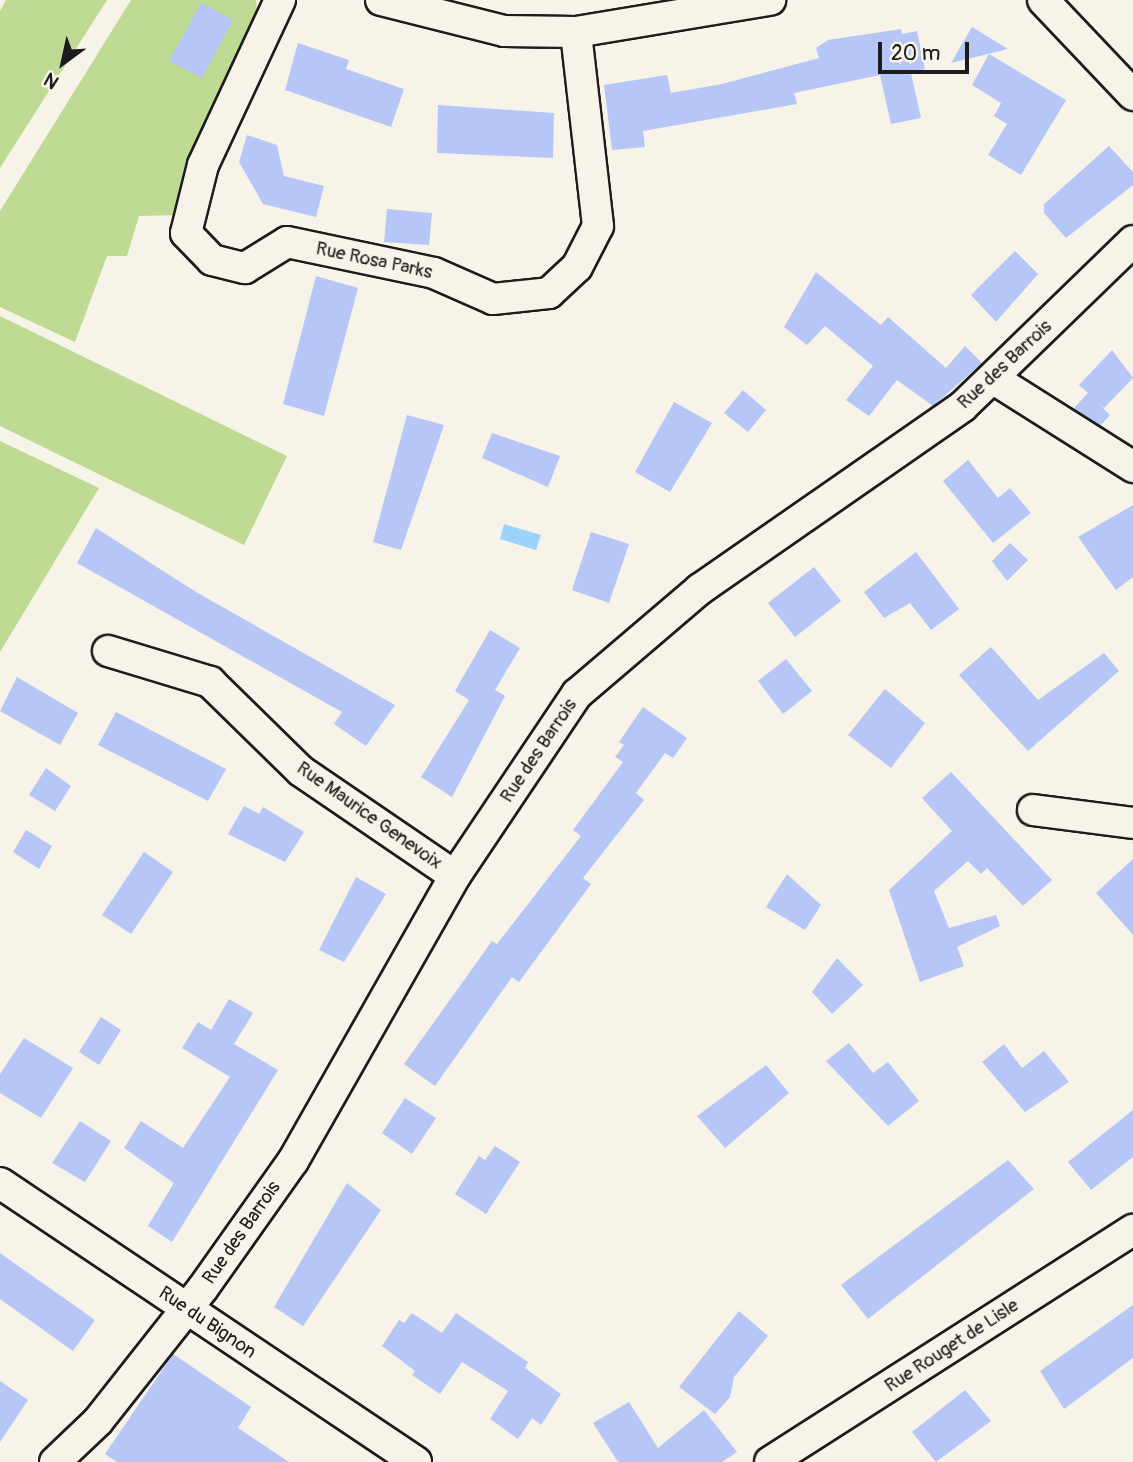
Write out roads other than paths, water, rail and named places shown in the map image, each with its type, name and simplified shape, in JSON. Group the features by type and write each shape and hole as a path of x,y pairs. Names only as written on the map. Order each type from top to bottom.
{"street":[{"name":"Rue Rosa Parks","path":"280,0 203,165 187,233 212,260 245,268 287,242 434,273 493,299 549,293 578,267 598,226 576,32"},
{"path":"382,0 504,31 576,32 770,0"},
{"path":"1043,0 1133,95"},
{"name":"Rue des Barrois","path":"55,1462 98,1421 186,1309 293,1161 455,876 577,694 630,643 994,379 1133,241"},
{"path":"994,379 1133,467"},
{"name":"Rue Maurice Genevoix","path":"108,651 210,682 301,771 455,876"},
{"path":"1033,810 1133,823"},
{"name":"Rue du Bignon","path":"0,1182 416,1462"},
{"name":"Rue Rouget de Lisle","path":"770,1462 1133,1230"}],"water":[{"path":"504,524 541,535 536,550 500,539"}]}
